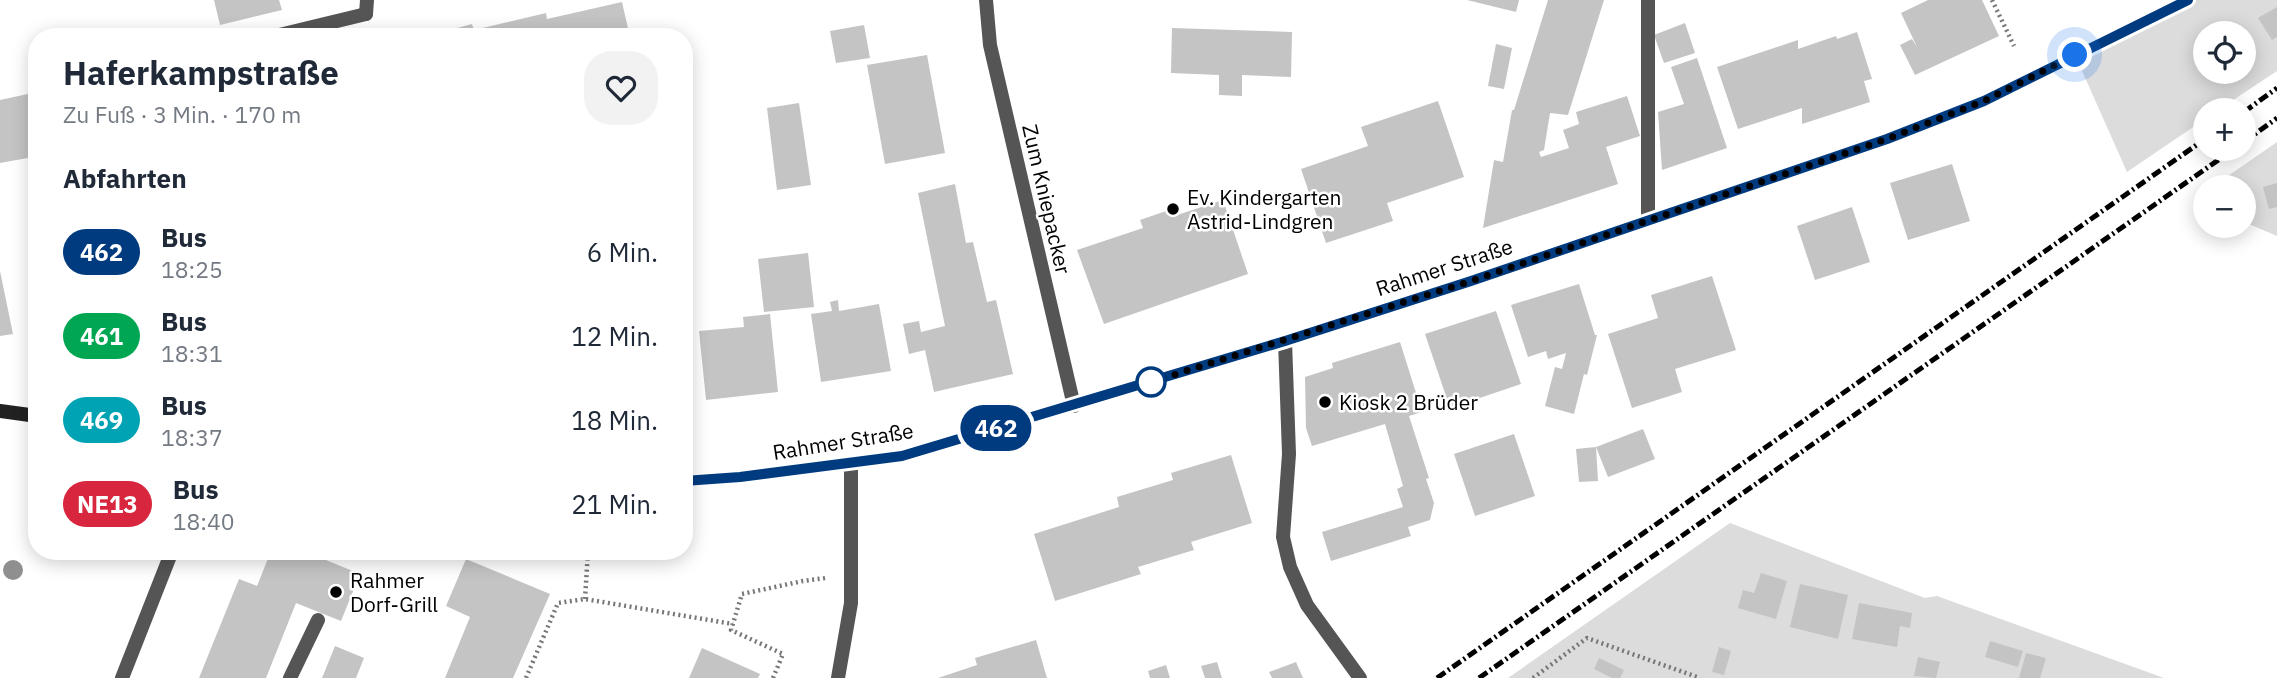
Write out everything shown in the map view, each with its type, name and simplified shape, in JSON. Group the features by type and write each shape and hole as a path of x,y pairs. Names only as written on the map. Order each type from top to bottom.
{"main road":[{"name":"Rahmer Straße","path":"693,480 740,477 902,456 1285,341 1887,139 1984,101 2188,0"},
{"path":"0,411 28,415"}],"street":[{"name":"Zum Kniepacker","path":"986,0 993,57 1074,406"},
{"path":"1648,0 1648,220"},
{"path":"300,28 366,7"},
{"path":"1285,341 1289,454 1283,537 1290,566 1307,605 1360,678"},
{"path":"838,678 850,603 850,463"},
{"path":"122,678 168,560"},
{"path":"290,678 318,620"}],"path":[{"path":"1992,0 2014,46"},
{"path":"585,599 588,560"},
{"path":"773,678 783,654 731,630 742,594 803,580 851,576"},
{"path":"526,678 558,603 585,599 733,624"},
{"path":"1532,678 1587,638 1700,678"}],"shaded area":[{"path":"2189,0 2277,0 2277,71 2236,98 2193,98 2193,127 2127,172 2075,55"},
{"path":"2277,142 2277,236 2256,227 2256,175 2229,175 2250,161 2256,161 2256,157"},
{"path":"1730,523 1925,598 1937,596 2164,678 1508,678"}],"building":[{"path":"214,0 279,0 282,10 220,25"},
{"path":"1467,0 1519,0 1516,12"},
{"path":"1548,0 1604,0 1568,115 1550,113 1544,150 1539,152 1541,157 1569,148 1563,130 1579,124 1576,112 1627,96 1640,136 1606,147 1618,184 1483,228 1494,160 1503,162 1512,110"},
{"path":"1928,0 1982,0 1999,36 1915,75 1900,45 1912,39 1917,47 1901,13"},
{"path":"622,2 628,28 482,28 546,13 547,19"},
{"path":"2277,7 2277,37 2272,40 2258,18"},
{"path":"1685,23 1695,53 1664,63 1654,35"},
{"path":"472,24 473,28 457,28"},
{"path":"864,25 870,58 836,63 830,31"},
{"path":"1172,28 1292,32 1291,77 1242,75 1242,96 1219,95 1219,75 1171,73"},
{"path":"1857,32 1872,79 1864,81 1870,102 1802,124 1802,108 1738,129 1717,67 1798,40 1798,49"},
{"path":"1496,44 1512,48 1504,89 1488,86"},
{"path":"927,55 945,153 885,164 867,65"},
{"path":"1697,58 1727,148 1662,170 1658,112 1684,104 1671,67"},
{"path":"28,94 28,158 0,163 0,100"},
{"path":"1438,101 1464,177 1387,203 1393,221 1326,243 1301,169 1368,146 1361,127"},
{"path":"799,103 811,185 777,190 767,108"},
{"path":"1952,164 1970,221 1908,240 1890,183"},
{"path":"2277,183 2277,207 2269,209 2263,187"},
{"path":"955,184 966,243 973,242 987,302 996,300 1013,374 934,392 925,350 909,354 903,324 919,321 921,332 945,326 918,193"},
{"path":"1223,200 1248,274 1104,324 1077,250 1143,228 1140,220 1169,210 1171,217"},
{"path":"1852,207 1870,262 1815,280 1797,226"},
{"path":"808,253 814,307 764,312 758,259"},
{"path":"0,271 13,334 0,336"},
{"path":"1712,276 1736,350 1675,369 1682,392 1632,408 1608,334 1658,318 1651,295"},
{"path":"1579,284 1597,335 1574,414 1545,406 1555,367 1562,369 1566,353 1548,359 1546,351 1528,357 1511,305"},
{"path":"838,300 839,311 879,304 891,371 821,382 811,314 832,311 830,302"},
{"path":"1496,311 1521,384 1450,408 1425,334"},
{"path":"770,314 778,392 706,400 699,331 744,327 743,317"},
{"path":"1400,342 1422,412 1409,416 1429,478 1426,479 1434,503 1430,520 1408,527 1411,536 1331,561 1322,532 1403,507 1397,489 1403,486 1385,424 1312,446 1306,428 1305,377 1333,368 1332,363"},
{"path":"1643,429 1655,459 1608,477 1596,447"},
{"path":"1514,434 1535,496 1475,516 1454,454"},
{"path":"1596,447 1598,481 1579,482 1576,449"},
{"path":"1231,455 1252,523 1191,542 1194,550 1138,567 1141,574 1055,601 1034,534 1119,507 1117,497 1173,480 1171,473"},
{"path":"267,560 326,560 360,574 341,621 296,603 266,678 199,678 239,579 257,586"},
{"path":"466,560 550,594 513,678 445,678 470,617 446,606"},
{"path":"1761,573 1787,581 1776,619 1738,608 1743,590 1754,593"},
{"path":"1800,584 1848,595 1838,639 1790,627"},
{"path":"1859,603 1912,613 1910,628 1900,626 1897,647 1852,639"},
{"path":"1036,640 1047,678 938,678 977,665 975,658"},
{"path":"1990,641 2023,651 2018,667 1985,657"},
{"path":"335,646 364,658 356,678 322,678"},
{"path":"1719,647 1731,651 1724,675 1712,672"},
{"path":"702,648 760,674 758,678 689,678"},
{"path":"2026,653 2046,658 2040,678 2019,678"},
{"path":"1918,657 1940,662 1936,678 1914,676"},
{"path":"1599,658 1624,670 1620,678 1612,678 1594,669"},
{"path":"1217,662 1222,678 1205,678 1201,666"},
{"path":"1296,662 1303,678 1272,678 1269,672"},
{"path":"1166,665 1170,678 1150,678 1148,671"}],"railway":[{"path":"2256,103 2277,88"},
{"path":"2256,133 2277,118"},
{"path":"1437,678 2193,147"},
{"path":"1479,678 2217,161"}],"bus line":[{"name":"462","path":"693,480 740,477 902,456 1285,341 1471,281 1887,139 1984,101 2188,0"}],"place":[{"name":"Ev. Kindergarten Astrid-Lindgren","path":"1173,209"},
{"name":"Kiosk 2 Brüder","path":"1325,402"},
{"name":"Rahmer Dorf-Grill","path":"336,592"}],"route":[{"path":"1151,382 1471,281 1887,139 1984,101 2075,55"}]}
